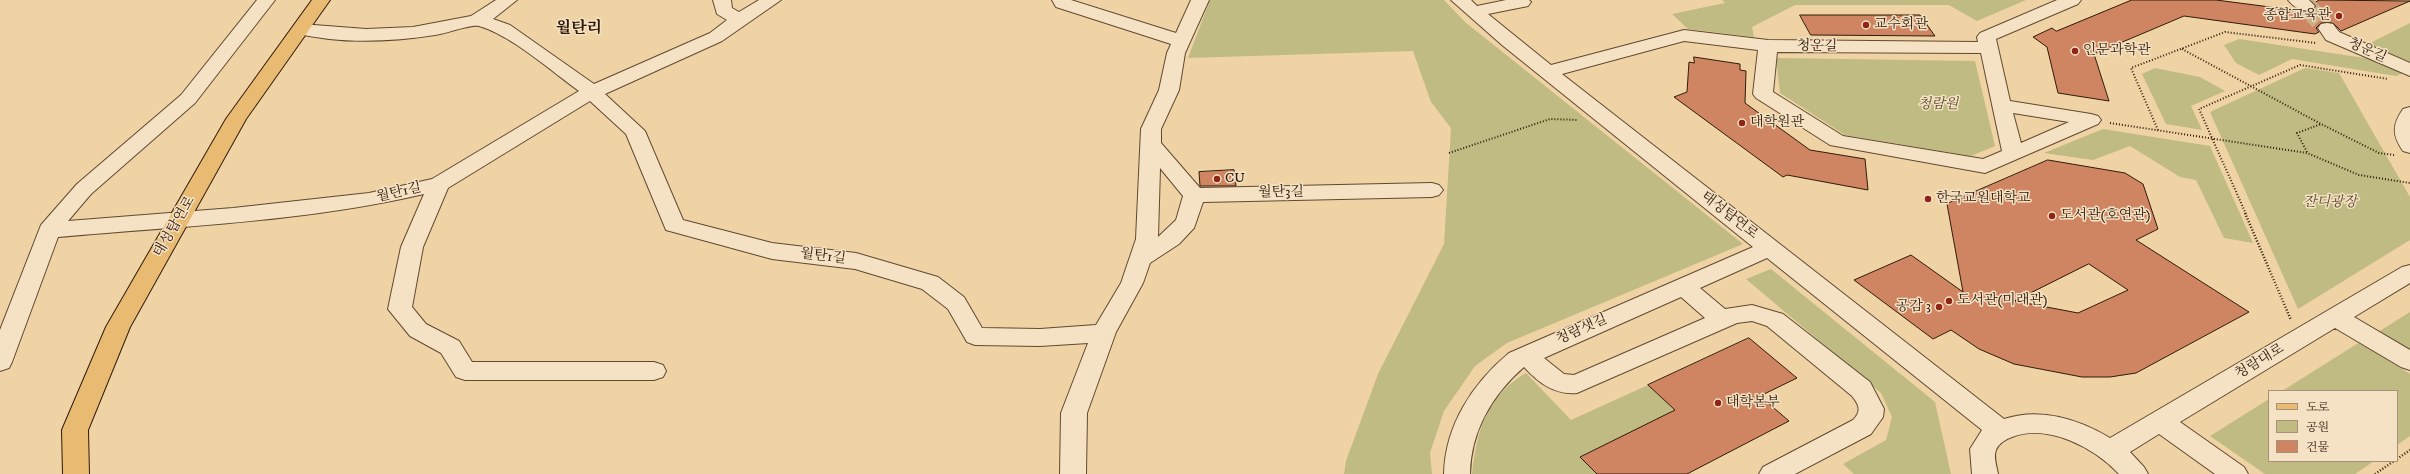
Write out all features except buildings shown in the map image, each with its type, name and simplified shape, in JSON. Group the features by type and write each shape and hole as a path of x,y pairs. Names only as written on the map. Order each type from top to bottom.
{"main road":[{"name":"태성탑연로","path":"76,474 75,430 118,327 236,120 321,0"}],"street":[{"path":"0,362 49,230 84,189 188,98 266,0"},
{"path":"300,29 328,33 433,30 478,20 508,0"},
{"path":"722,0 723,10 739,19"},
{"name":"월탄1길","path":"49,230 180,219 369,200 439,184 592,92 716,37 739,19 772,0"},
{"path":"1061,0 1062,3 1181,41"},
{"path":"1073,474 1074,413 1104,332 1132,283 1147,238 1151,129 1169,90 1176,53 1200,0"},
{"path":"2032,17 2042,0"},
{"path":"2013,154 1986,36 2072,0"},
{"path":"1466,6 1522,2"},
{"name":"태성탑연로","path":"1466,6 1547,72 2000,430"},
{"name":"월탄1길","path":"478,20 504,29 592,92 635,131 674,225 772,250 856,261 930,282 956,303 975,336 1074,338 1104,332"},
{"name":"청운길","path":"1547,72 1684,35 1768,46 1988,48"},
{"name":"청운길","path":"2325,36 2332,36 2410,70"},
{"path":"1768,46 1763,94 1837,141 1985,166 2091,120"},
{"path":"2001,104 2091,120"},
{"path":"2402,151 2404,136 2403,124 2410,113"},
{"path":"1140,259 1171,239 1186,223 1194,195 1151,145"},
{"path":"439,184 412,247 400,309 418,330 450,347 465,371 654,371"},
{"name":"월탄3길","path":"1194,195 1432,190"},
{"name":"청람샛길","path":"1457,474 1466,430 1480,400 1496,378 1527,355 1770,248"},
{"name":"청람대로","path":"2110,451 2410,273"},
{"path":"1683,286 1722,319"},
{"path":"1527,355 1559,384 1572,384 1733,315 1752,313 1775,320 1861,389 1869,401 1873,413 1870,420 1806,467 1772,474"},
{"path":"2336,318 2410,361"},
{"path":"2161,422 2235,474"},
{"path":"1985,474 1982,452 1991,435 2011,425 2038,423 2070,430 2102,445 2128,465 2135,474"}],"path":[{"path":"2158,130 2131,68 2225,32 2325,36"},
{"path":"2182,49 2249,86 2379,153 2402,151"},
{"path":"2299,339 2214,139 2199,109 2300,65 2394,80"},
{"path":"1449,153 1550,119 1588,120 1602,115"},
{"path":"2091,120 2307,153 2359,175 2410,183"},
{"path":"2307,153 2296,133 2321,124"},
{"path":"2398,458 2410,450"},
{"path":"2375,474 2393,462"}],"green space":[{"path":"1210,0 1444,0 1465,22 1743,244 1507,343 1475,366 1444,411 1430,453 1432,474 1344,474 1346,461 1378,374 1444,244 1451,128 1431,102 1413,51 1188,58"},
{"path":"1722,0 2026,0 1977,21 1949,5 1795,5 1752,27 1754,37 1688,29 1672,14 1725,3"},
{"path":"2410,23 2410,63 2368,44"},
{"path":"2239,39 2371,59 2403,73 2396,76 2292,59 2259,75 2236,63 2224,45"},
{"name":"청람원","path":"1776,58 1975,61 1995,146 1971,156 1845,135 1780,93"},
{"path":"2155,68 2200,77 2225,91 2191,106 2202,130 2166,124 2142,74"},
{"name":"잔디광장","path":"2305,68 2339,73 2410,197 2410,240 2298,309 2210,112"},
{"path":"2103,129 2210,146 2253,243 2224,238 2196,180 2180,177 2130,146 2093,160 2044,153"},
{"path":"1771,269 1935,402 1951,474 1854,474 1843,464 1886,440 1892,417 1881,393 1746,279"},
{"path":"2410,312 2410,350 2378,332"},
{"path":"2360,342 2410,374 2410,436 2398,444 2398,390 2284,390"},
{"path":"1526,373 1571,420 1648,385 1675,410 1597,474 1472,474 1477,443 1486,416 1501,392 1512,382"},
{"path":"2268,400 2268,462 2373,462 2355,474 2265,474 2210,436"}],"tunnel":[{"path":"2306,6 2327,28"}],"place":[{"name":"종합교육관","path":"2339,16"},
{"name":"교수회관","path":"1866,25"},
{"name":"인문과학관","path":"2075,51"},
{"name":"대학원관","path":"1742,123"},
{"name":"CU","path":"1217,179"},
{"name":"한국교원대학교","path":"1928,199"},
{"name":"도서관(호연관)","path":"2052,216"},
{"name":"도서관(미래관)","path":"1949,301"},
{"name":"공감 3","path":"1939,307"},
{"name":"대학본부","path":"1718,403"}],"district":[{"name":"월탄리","path":"579,30"}]}
